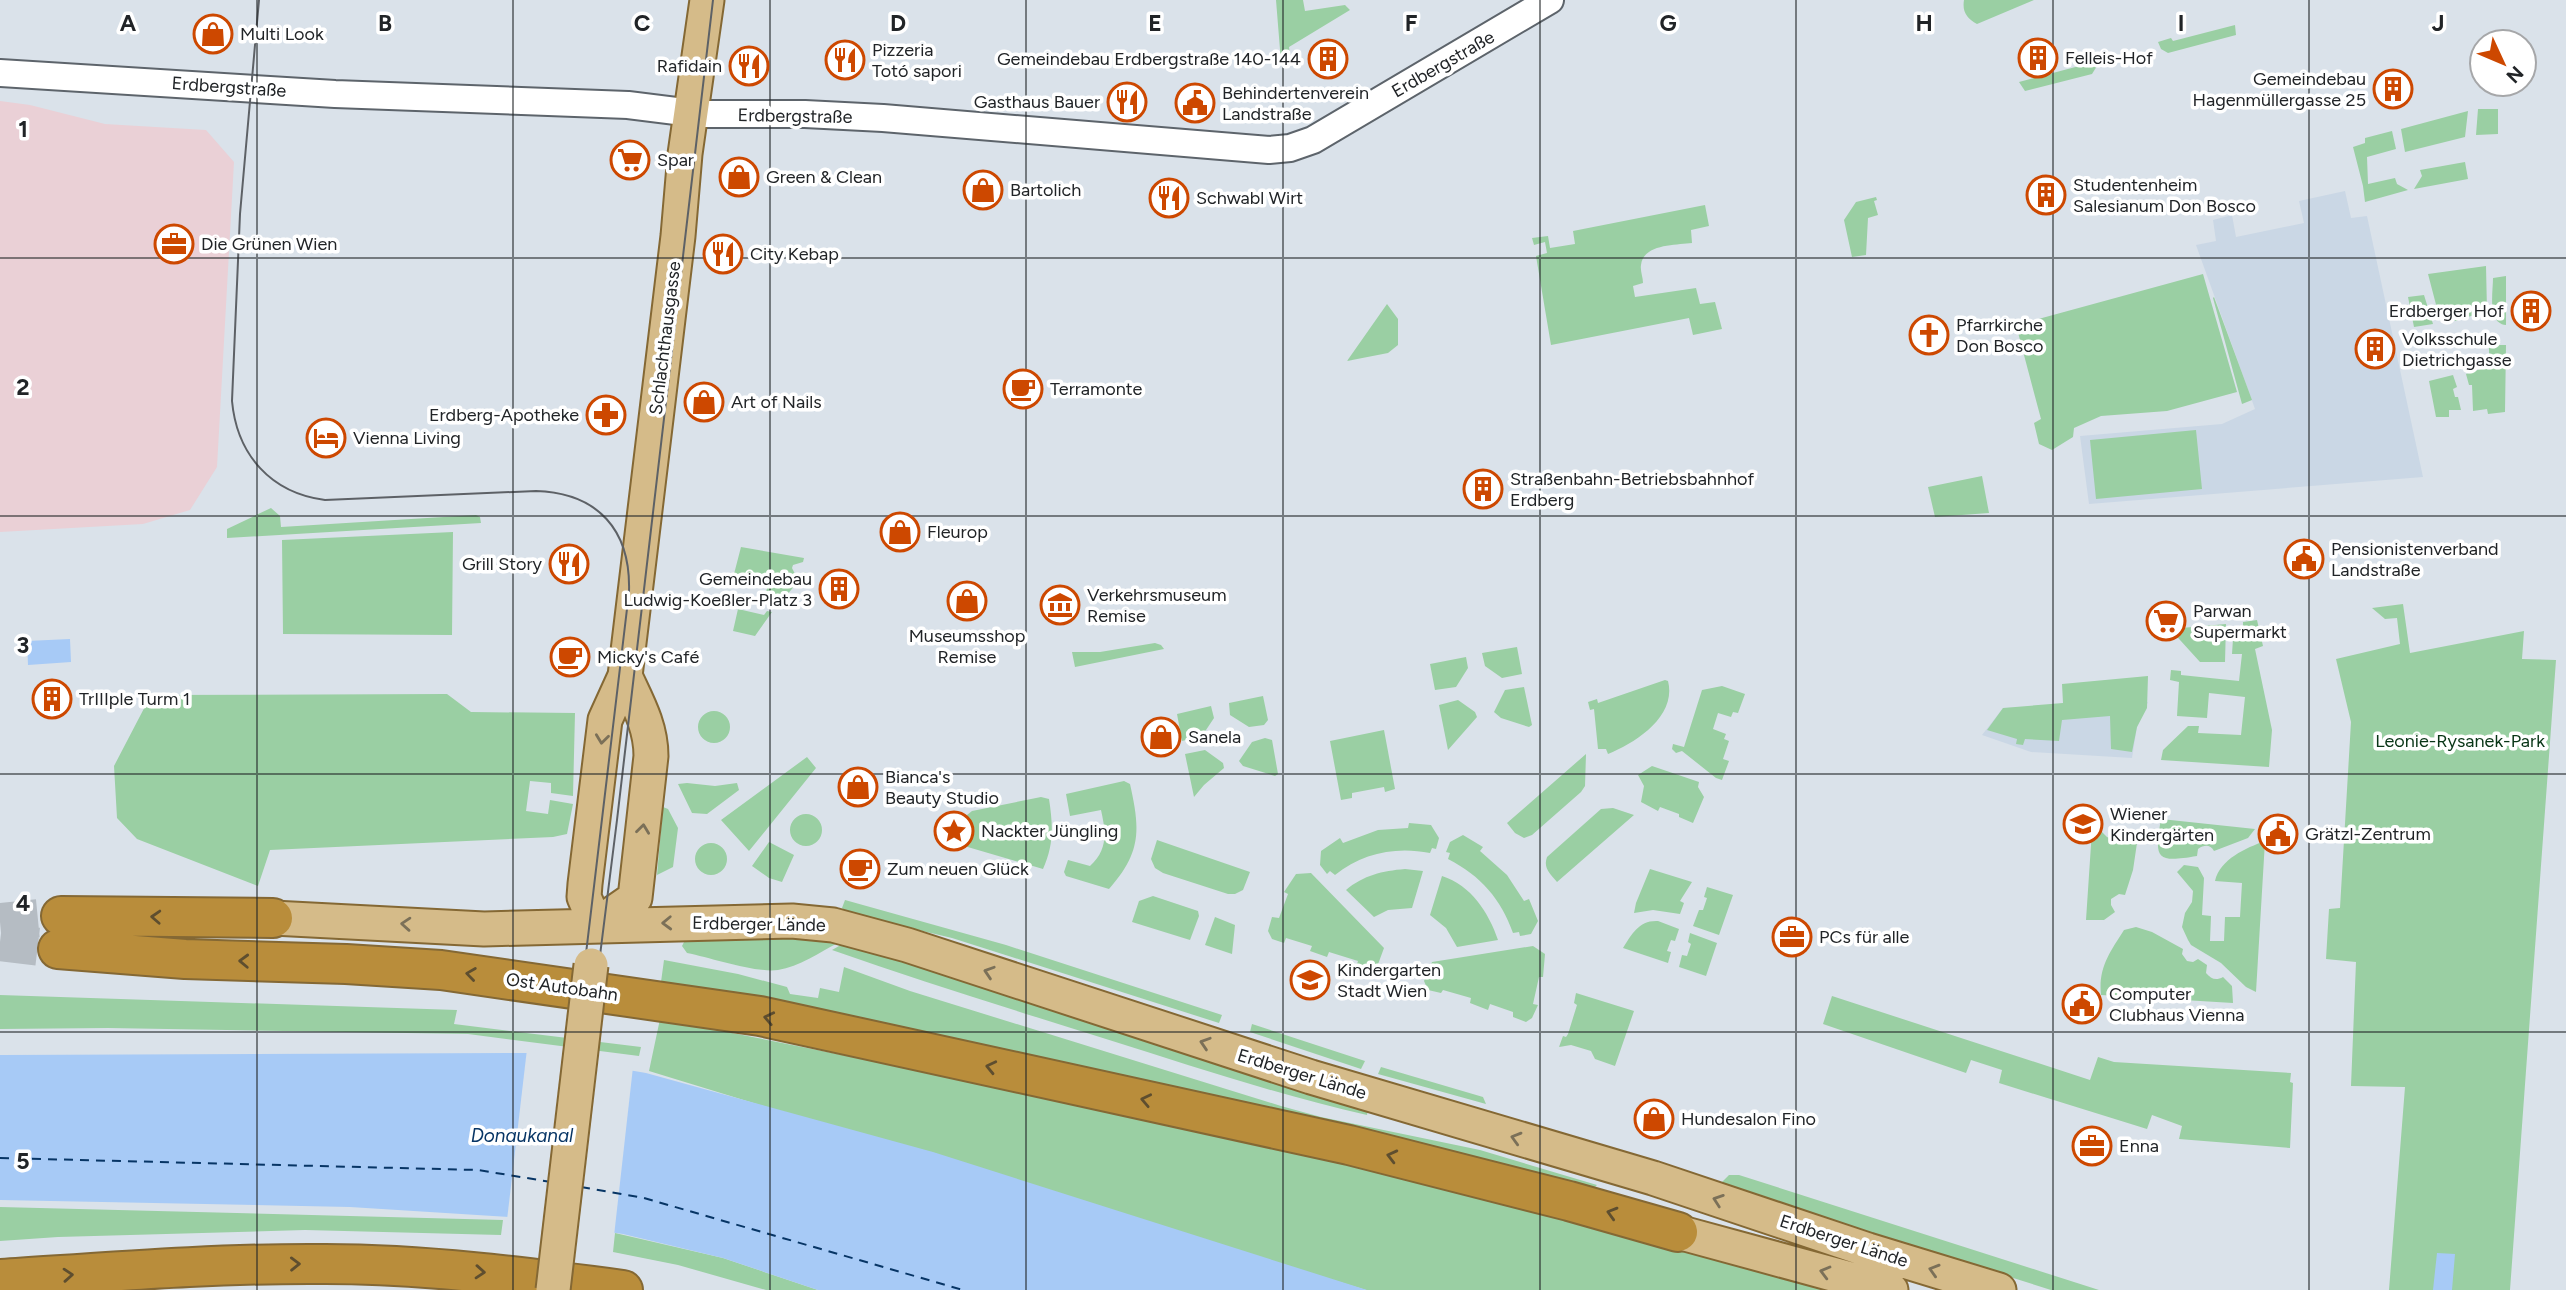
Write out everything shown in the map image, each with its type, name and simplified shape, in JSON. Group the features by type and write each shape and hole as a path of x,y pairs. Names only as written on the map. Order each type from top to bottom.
{"highway":[{"name":"Ost Autobahn","path":"273,918 60,932 185,959 441,970 760,1016 1349,1145 1569,1201 1678,1232"},
{"path":"0,1279 118,1271 326,1264 493,1273 623,1290"}],"main road":[{"name":"Schlachthausgasse","path":"596,925 584,897 588,858 605,720 625,676 678,236 690,113 706,0"},
{"path":"553,1290 596,925 635,898 651,740 644,716 625,676"},
{"name":"Erdberger Lände","path":"273,918 466,928 792,921 833,925 907,945 1311,1077 1653,1178 1868,1250 1999,1290"},
{"name":"Erdberger Lände","path":"1678,1232 1891,1290"}],"street":[{"name":"Erdbergstraße","path":"0,73 335,94 628,105 690,113 883,118 1241,149 1290,148 1314,140 1550,0"}],"shaded area":[{"path":"0,101 30,105 105,124 206,130 234,162 217,467 190,510 143,524 0,532"},
{"path":"2345,191 2351,218 2367,216 2423,477 2089,504 2080,436 2222,424 2255,409 2196,245 2216,241 2213,220 2232,215 2236,237 2304,223 2299,201"},
{"path":"2148,702 2137,727 2132,758 2031,752 1982,735 2003,708"}],"green space":[{"path":"1276,0 1303,0 1305,11 1345,5 1350,10 1289,47 1290,56 1281,62"},
{"path":"1964,0 2034,0 1977,24 1966,14"},
{"path":"2235,25 2236,35 2168,53 2161,49 2158,42 2171,38 2173,41"},
{"path":"2096,58 2097,66 2092,74 2025,91 2019,82 2083,65 2083,61"},
{"path":"2478,109 2498,109 2498,134 2476,135"},
{"path":"2468,111 2465,137 2405,152 2401,129"},
{"path":"2392,131 2396,149 2367,157 2368,184 2395,178 2397,184 2408,190 2365,202 2353,147 2365,143 2365,138"},
{"path":"2465,162 2468,179 2414,189 2422,176 2420,170"},
{"path":"1876,197 1877,200 1874,201 1878,215 1868,218 1866,255 1852,257 1844,220 1856,202"},
{"path":"1705,205 1709,226 1691,230 1692,243 1669,245 1648,253 1641,265 1643,283 1633,286 1635,297 1696,288 1700,304 1715,302 1722,329 1693,335 1689,318 1551,345 1536,256 1547,253 1545,242 1534,245 1532,238 1548,236 1550,248 1575,244 1573,231"},
{"path":"2486,266 2487,311 2455,321 2450,313 2439,316 2428,274"},
{"path":"2203,274 2237,392 2167,411 2101,416 2074,428 2073,437 2052,450 2039,444 2034,423 2041,419 2016,325"},
{"path":"2506,276 2506,325 2496,319 2492,299 2493,278"},
{"path":"2424,295 2433,324 2414,327 2408,297"},
{"path":"2213,298 2252,400 2242,404"},
{"path":"1387,304 1398,319 1398,345 1388,353 1347,361"},
{"path":"2489,345 2506,345 2505,412 2488,414 2487,409 2473,411 2472,385 2469,385 2466,374 2489,366"},
{"path":"2453,375 2457,387 2453,389 2461,410 2449,410 2449,417 2436,417 2429,381"},
{"path":"2196,430 2202,489 2096,499 2090,440"},
{"path":"1982,476 1989,513 1935,517 1928,487"},
{"path":"271,508 280,516 281,527 476,515 480,517 481,523 227,538 227,529"},
{"path":"453,532 452,635 283,634 282,540"},
{"path":"741,547 804,558 803,562 793,565 792,568 796,576 806,572 776,608 772,606 770,596 766,592 769,581 742,573 740,576 734,574"},
{"name":"Leonie-Rysanek-Park","path":"2403,604 2410,653 2524,631 2522,659 2556,660 2510,1290 2389,1290 2405,1087 2351,1086 2356,962 2326,959 2329,909 2340,908 2351,722 2336,659 2400,644 2397,618 2385,619 2372,608"},
{"path":"738,609 764,615 767,611 772,612 755,636 733,631"},
{"path":"2257,620 2263,646 2255,649 2272,730 2269,767 2161,760 2163,750 2188,726 2199,726 2198,733 2241,735 2245,697 2209,693 2207,718 2177,716 2179,682 2170,680 2171,670 2181,671 2181,675 2239,681 2242,654 2232,654 2233,639 2243,637 2243,622"},
{"path":"2226,624 2225,662 2200,662 2170,629"},
{"path":"1155,643 1164,649 1075,667 1072,652 1100,652"},
{"path":"1517,647 1522,674 1502,678 1485,666 1482,653"},
{"path":"1466,657 1468,668 1456,687 1435,690 1430,664"},
{"path":"2148,676 2147,708 2137,727 2132,752 2111,749 2110,716 2062,720 2059,741 2025,739 2023,745 2016,744 2017,739 1987,730 2003,708 2063,703 2062,684"},
{"path":"1668,681 1669,694 1666,706 1652,726 1630,743 1608,754 1606,749 1598,749 1594,709 1590,710 1588,702 1597,699 1598,703"},
{"path":"1722,686 1745,694 1738,713 1733,712 1731,717 1718,713 1713,729 1726,734 1724,739 1729,741 1723,759 1729,761 1722,780 1682,751 1676,753 1672,749 1673,744 1684,747 1702,690"},
{"path":"1524,687 1532,725 1529,727 1501,718 1494,712 1505,690"},
{"path":"447,694 471,712 575,713 573,796 551,793 551,783 530,781 526,811 548,814 550,800 573,804 567,834 553,837 270,850 258,886 137,839 117,818 114,766 151,695"},
{"path":"1263,696 1268,720 1264,725 1249,727 1230,715 1229,703"},
{"path":"1458,700 1475,712 1477,717 1448,750 1439,705"},
{"path":"1211,706 1214,718 1202,736 1182,741 1177,714"},
{"path":"714,711 725,716 730,727 725,738 714,743 703,738 698,727 703,716"},
{"path":"1384,730 1395,789 1385,792 1384,787 1352,793 1352,798 1341,800 1330,741"},
{"path":"1265,738 1272,740 1278,774 1275,776 1243,766 1239,761 1252,742"},
{"path":"1205,750 1223,763 1224,768 1194,797 1185,754"},
{"path":"1586,754 1585,786 1581,792 1532,835 1524,838 1515,833 1507,823"},
{"path":"807,757 816,768 749,851 721,820"},
{"path":"1652,766 1699,782 1698,787 1704,797 1693,823 1679,817 1679,814 1660,807 1658,811 1641,802 1644,786 1638,775"},
{"path":"1124,781 1130,784 1136,814 1136,839 1128,863 1109,889 1066,876 1064,872 1068,860 1090,866 1096,860 1103,847 1104,826 1101,810 1070,816 1066,794"},
{"path":"737,783 739,790 707,814 692,813 678,784 715,786"},
{"path":"1041,797 1049,799 1052,826 1051,843 1043,869 954,843 938,835 941,822 962,819 972,811"},
{"path":"663,807 668,809 678,828 673,867 657,875"},
{"path":"1613,808 1634,815 1557,882 1547,868 1547,857 1601,809"},
{"path":"806,814 817,819 822,830 817,841 806,846 795,841 790,830 795,819"},
{"path":"2161,819 2255,829 2248,838 2214,851 2205,846 2198,849 2197,856 2173,859 2161,855 2159,850"},
{"path":"1409,823 1431,825 1439,838 1436,849 1432,848 1430,853 1405,850 1380,853 1356,861 1335,875 1330,871 1327,874 1320,865 1321,851 1340,838 1343,843 1378,830 1408,828"},
{"path":"2092,830 2100,830 2114,840 2123,832 2131,833 2137,843 2133,870 2125,895 2119,894 2111,899 2115,912 2104,920 2086,920"},
{"path":"1463,835 1483,847 1480,851 1507,875 1524,901 1529,899 1538,921 1531,934 1520,936 1519,932 1513,933 1496,899 1480,881 1448,859 1450,853 1446,852 1450,842"},
{"path":"1157,840 1250,872 1243,890 1228,894 1163,873 1155,868 1151,859"},
{"path":"2265,841 2256,992 2246,987 2221,963 2191,945 2182,927 2185,913 2192,902 2193,891 2177,872 2184,865 2198,867 2204,878 2202,915 2211,916 2210,941 2224,941 2225,917 2240,917 2242,883 2215,881 2218,873 2235,855"},
{"path":"769,842 794,855 782,882 769,878 752,866"},
{"path":"711,843 723,847 727,859 723,871 711,875 699,871 695,859 699,847"},
{"path":"1405,869 1423,871 1412,908 1388,910 1374,917 1346,890 1374,875"},
{"path":"1650,869 1692,882 1680,901 1684,903 1680,914 1653,910 1634,913"},
{"path":"1311,873 1384,948 1377,967 1370,971 1356,967 1358,961 1329,952 1327,957 1310,951 1312,946 1286,938 1284,943 1272,939 1268,931 1272,917 1279,918 1288,894 1284,892 1296,874"},
{"path":"1442,876 1462,886 1478,901 1498,940 1457,947 1446,928 1430,915"},
{"path":"1707,887 1733,895 1719,935 1693,926 1699,910 1703,910"},
{"path":"1153,896 1198,911 1199,916 1190,940 1132,922 1139,901"},
{"path":"845,900 1006,945 1222,1015 1219,1023 952,938 847,913 842,908"},
{"path":"1215,917 1235,925 1232,954 1205,945"},
{"path":"1658,921 1679,929 1675,941 1671,940 1667,951 1671,952 1668,963 1623,948 1641,925"},
{"path":"2136,927 2152,932 2183,949 2182,954 2187,961 2198,959 2207,965 2206,973 2212,978 2223,977 2232,986 2233,1003 2101,995 2101,977 2110,953 2124,930"},
{"path":"1690,933 1717,943 1706,976 1679,967 1682,955 1687,956 1691,944 1688,942"},
{"path":"820,936 838,943 801,963 778,970 746,967 687,953 682,946 685,940"},
{"path":"846,942 1369,1104 1367,1115 1203,1070 832,950"},
{"path":"1533,946 1545,954 1543,977 1539,977 1533,1004 1538,1005 1532,1018 1526,1022 1513,1017 1513,1012 1490,1004 1488,1010 1470,1003 1471,998 1443,990 1441,993 1428,990 1424,981 1432,962"},
{"path":"664,960 738,974 787,987 790,994 818,998 820,988 839,992 844,967 910,991 1281,1106 1321,1117 1480,1150 1597,1185 1587,1188 661,982"},
{"path":"1576,993 1634,1011 1615,1066 1595,1059 1591,1051 1571,1045 1559,1047 1563,1036 1568,1034 1577,1005 1574,1003"},
{"path":"0,995 457,1010 454,1024 641,1047 639,1056 468,1034 108,1028 0,1029"},
{"path":"1832,996 2090,1080 2098,1057 2114,1062 2291,1073 2290,1082 2293,1083 2290,1148 2179,1139 2182,1126 2152,1115 2147,1129 1999,1083 2002,1070 1971,1060 1966,1073 1823,1024"},
{"path":"660,1019 1023,1092 1296,1151 1497,1199 1829,1290 1366,1290 649,1071"},
{"path":"1252,1024 1365,1061 1361,1069 1250,1032"},
{"path":"1381,1067 1483,1097 1486,1104 1378,1074"},
{"path":"1729,1175 1739,1175 2099,1290 2051,1290 1719,1185"},
{"path":"0,1207 503,1220 501,1235 305,1230 0,1241"},
{"path":"615,1233 723,1258 818,1290 766,1290 678,1265 613,1252"}],"water":[{"path":"70,639 71,662 28,665 27,641"},
{"name":"Donaukanal","path":"529,1053 646,1073 933,1152 1367,1290 818,1290 723,1258 623,1234 509,1217 350,1207 0,1200 0,1055"},
{"path":"2437,1253 2455,1254 2452,1290 2433,1290"}],"pier":[{"path":"527,1049 633,1067 614,1236 507,1220"}],"ferry route":[{"path":"0,1158 478,1170 551,1182"},
{"path":"581,1187 644,1198 963,1290"}],"tunnel":[{"path":"0,922 61,916"},
{"path":"0,942 58,949"}],"tram line":[{"path":"259,0 240,214 232,401 235,420 249,454 273,480 306,496 325,500 536,491 558,493 593,507 617,533 624,550 629,592 546,1290"},
{"path":"558,1290 617,820 713,0"}],"place":[{"name":"Multi Look","path":"213,34"},
{"name":"Felleis-Hof","path":"2038,58"},
{"name":"Gemeindebau Erdbergstraße 140-144","path":"1328,59"},
{"name":"Pizzeria Totó sapori","path":"845,60"},
{"name":"Rafidain","path":"749,66"},
{"name":"Gemeindebau Hagenmüllergasse 25","path":"2393,89"},
{"name":"Gasthaus Bauer","path":"1127,102"},
{"name":"Behindertenverein Landstraße","path":"1195,103"},
{"name":"Spar","path":"630,160"},
{"name":"Green & Clean","path":"739,177"},
{"name":"Bartolich","path":"983,190"},
{"name":"Studentenheim Salesianum Don Bosco","path":"2046,195"},
{"name":"Schwabl Wirt","path":"1169,198"},
{"name":"Die Grünen Wien","path":"174,244"},
{"name":"City Kebap","path":"723,254"},
{"name":"Erdberger Hof","path":"2531,311"},
{"name":"Pfarrkirche Don Bosco","path":"1929,335"},
{"name":"Volksschule Dietrichgasse","path":"2375,349"},
{"name":"Terramonte","path":"1023,389"},
{"name":"Art of Nails","path":"704,402"},
{"name":"Erdberg-Apotheke","path":"606,415"},
{"name":"Vienna Living","path":"326,438"},
{"name":"Straßenbahn-Betriebsbahnhof Erdberg","path":"1483,489"},
{"name":"Fleurop","path":"900,532"},
{"name":"Pensionistenverband Landstraße","path":"2304,559"},
{"name":"Grill Story","path":"569,564"},
{"name":"Gemeindebau Ludwig-Koeßler-Platz 3","path":"839,589"},
{"name":"Museumsshop Remise","path":"967,601"},
{"name":"Verkehrsmuseum Remise","path":"1060,605"},
{"name":"Parwan Supermarkt","path":"2166,621"},
{"name":"Micky's Café","path":"570,657"},
{"name":"TrIIIple Turm 1","path":"52,699"},
{"name":"Sanela","path":"1161,737"},
{"name":"Bianca's Beauty Studio","path":"858,787"},
{"name":"Wiener Kindergärten","path":"2083,824"},
{"name":"Nackter Jüngling","path":"954,831"},
{"name":"Grätzl-Zentrum","path":"2278,834"},
{"name":"Zum neuen Glück","path":"860,869"},
{"name":"PCs für alle","path":"1792,937"},
{"name":"Kindergarten Stadt Wien","path":"1310,980"},
{"name":"Computer Clubhaus Vienna","path":"2082,1004"},
{"name":"Hundesalon Fino","path":"1654,1119"},
{"name":"Enna","path":"2092,1146"}]}
